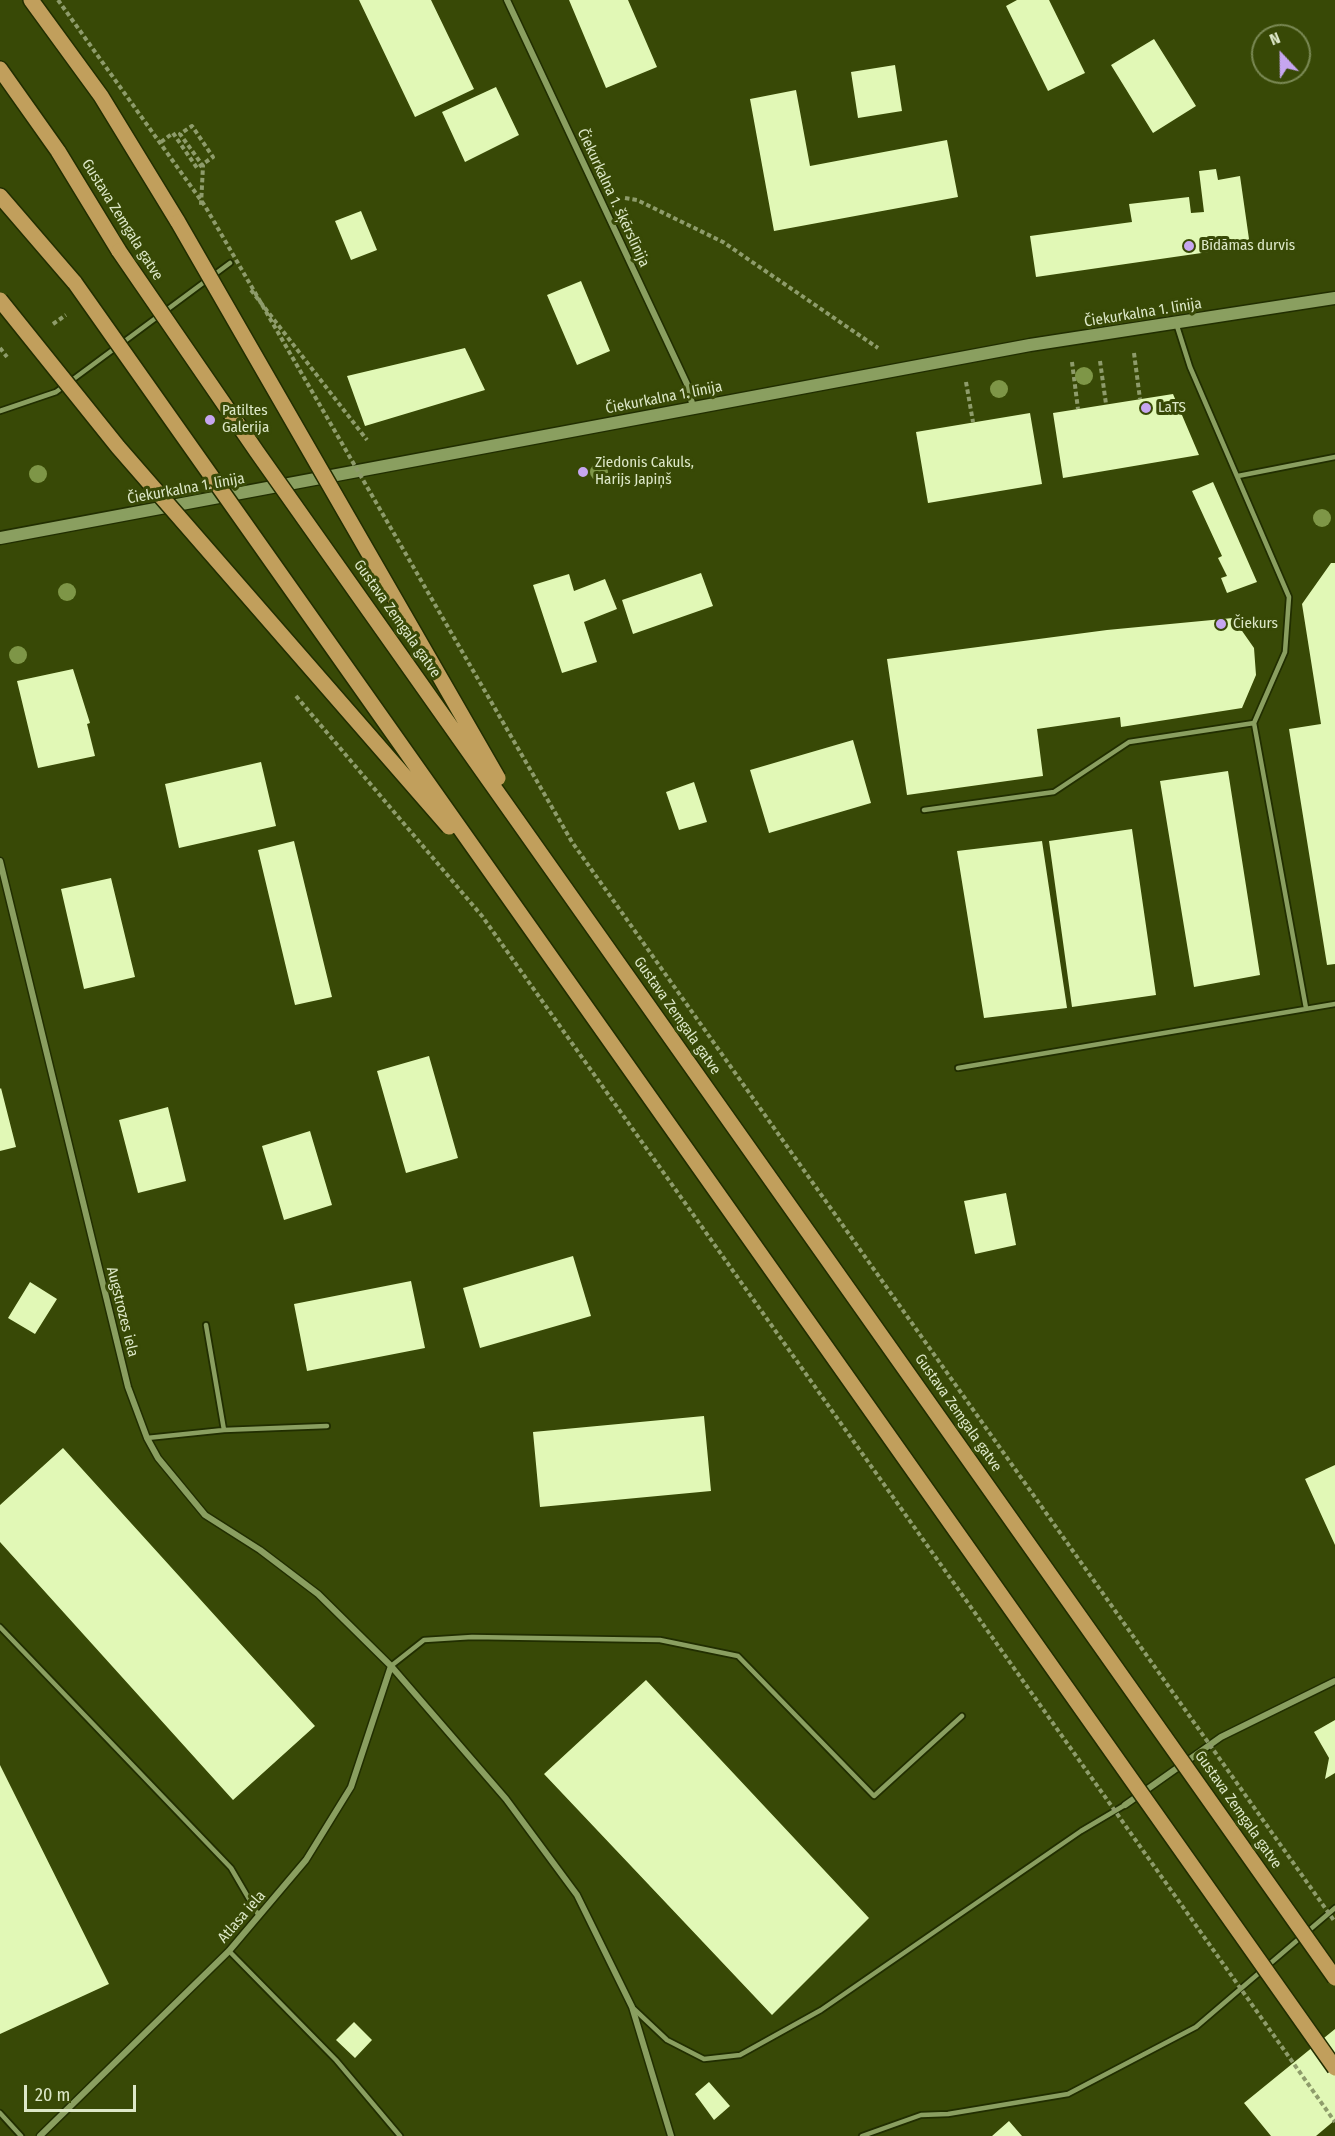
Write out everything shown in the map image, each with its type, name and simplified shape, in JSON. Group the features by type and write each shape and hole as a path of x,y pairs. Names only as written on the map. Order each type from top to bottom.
{"main road":[{"path":"31,0 101,96 178,222 547,864"},
{"name":"Gustava Zemgala gatve","path":"0,69 58,151 119,251 244,433 1335,1978"},
{"path":"0,196 75,283 1335,2068"},
{"path":"0,300 118,447 502,888"}],"street":[{"name":"Čiekurkalna 1. šķērslīnija","path":"507,0 687,384 693,407"},
{"name":"Čiekurkalna 1. līnija","path":"0,537 1030,345 1335,298"},
{"name":"Augstrozes iela","path":"0,861 128,1387 147,1438 158,1458 205,1515 260,1550 318,1594 391,1666 506,1799 577,1895 632,2007 671,2136"},
{"name":"Atlasa iela","path":"40,2136 229,1951 306,1860 351,1787 391,1666"},
{"path":"1125,1805 1221,1737 1335,1681"}],"lane":[{"path":"0,411 56,392 230,263"},
{"path":"1176,323 1190,367 1288,597 1285,652 1254,723 1306,1008"},
{"path":"1238,476 1335,457"},
{"path":"924,810 1054,792 1129,742 1254,723"},
{"path":"958,1068 1335,1004"},
{"path":"206,1325 224,1430"},
{"path":"147,1438 224,1430 327,1426"},
{"path":"0,1627 231,1868 259,1916"},
{"path":"391,1666 424,1640 472,1637 660,1640 738,1656 874,1796 962,1716"},
{"path":"632,2007 667,2040 704,2060 740,2055 821,2010 1072,1838 1125,1805"},
{"path":"862,2136 921,2115 948,2114 1068,2094 1196,2027 1335,1908"},
{"path":"229,1951 336,2060 400,2136"},
{"path":"0,2113 21,2136"}],"path":[{"path":"58,0 205,206 272,318 572,842 1335,1922"},
{"path":"160,142 173,133 197,168 205,162 213,157 192,126 180,134 197,158 203,166 201,209"},
{"path":"597,192 637,200 723,242 884,352"},
{"path":"230,263 367,440"},
{"path":"0,348 15,366"},
{"path":"1133,349 1140,399"},
{"path":"1099,354 1106,404"},
{"path":"1071,358 1078,409"},
{"path":"965,377 973,422"},
{"path":"290,690 482,916 1335,2121"}],"building":[{"path":"359,0 431,0 474,89 415,117"},
{"path":"569,0 628,0 657,67 606,88"},
{"path":"1017,0 1049,0 1085,73 1048,91 1006,6"},
{"path":"1154,39 1196,106 1153,133 1111,65"},
{"path":"895,65 902,111 858,118 851,72"},
{"path":"496,87 519,135 465,162 442,112"},
{"path":"796,90 810,166 947,140 958,197 774,231 750,99"},
{"path":"1216,169 1218,180 1240,176 1250,246 1036,277 1030,236 1132,222 1129,204 1189,197 1191,213 1204,212 1199,171"},
{"path":"361,211 377,250 351,260 335,221"},
{"path":"581,281 610,351 577,365 547,295"},
{"path":"465,348 485,390 365,426 347,376"},
{"path":"1173,394 1199,455 1063,478 1053,413"},
{"path":"1030,413 1042,484 928,503 916,432"},
{"path":"1213,482 1257,582 1227,593 1221,578 1227,576 1218,558 1222,556 1192,491"},
{"path":"1331,563 1335,563 1335,964 1327,965 1289,729 1321,724 1302,604"},
{"path":"701,573 713,606 633,634 622,600"},
{"path":"569,574 574,591 605,579 617,609 584,622 597,662 562,673 533,585"},
{"path":"1233,618 1254,648 1256,675 1242,708 1121,727 1120,717 1037,729 1043,776 907,795 887,659 1107,630"},
{"path":"73,669 90,723 87,724 95,756 38,768 17,681"},
{"path":"853,740 871,803 769,833 750,770"},
{"path":"261,762 276,826 179,848 165,784"},
{"path":"1228,771 1260,975 1194,987 1160,781"},
{"path":"694,782 707,822 679,830 666,792"},
{"path":"1132,829 1156,995 1072,1007 1049,841"},
{"path":"294,841 332,997 295,1005 258,850"},
{"path":"1042,841 1067,1008 984,1018 957,851"},
{"path":"111,878 135,977 84,989 61,889"},
{"path":"429,1056 458,1158 406,1173 377,1071"},
{"path":"0,1089 16,1147 0,1151"},
{"path":"168,1107 186,1181 138,1193 119,1120"},
{"path":"310,1131 332,1205 284,1220 262,1146"},
{"path":"1006,1193 1016,1245 975,1254 964,1201"},
{"path":"573,1256 591,1316 480,1348 463,1288"},
{"path":"411,1281 425,1348 307,1371 294,1304"},
{"path":"30,1282 57,1299 35,1334 8,1318"},
{"path":"704,1416 711,1491 540,1507 533,1432"},
{"path":"63,1448 315,1726 233,1800 0,1542 0,1505"},
{"path":"1335,1465 1335,1545 1305,1479"},
{"path":"646,1680 869,1918 772,2015 544,1774"},
{"path":"1335,1720 1335,1773 1325,1779 1329,1758 1314,1732"},
{"path":"0,1765 109,1984 0,2034"},
{"path":"354,2022 372,2040 355,2058 336,2040"},
{"path":"1335,2029 1335,2120 1316,2136 1271,2136 1244,2103"},
{"path":"709,2082 730,2106 714,2120 695,2094"},
{"path":"1009,2121 1022,2136 992,2136"}],"place":[{"name":"Bīdāmas durvis","path":"1189,246"},
{"name":"LaTS","path":"1146,408"},
{"name":"Patiltes Galerija","path":"210,420"},
{"name":"Ziedonis Cakuls, Harijs Japiņš","path":"583,472"},
{"name":"Čiekurs","path":"1221,624"}]}
